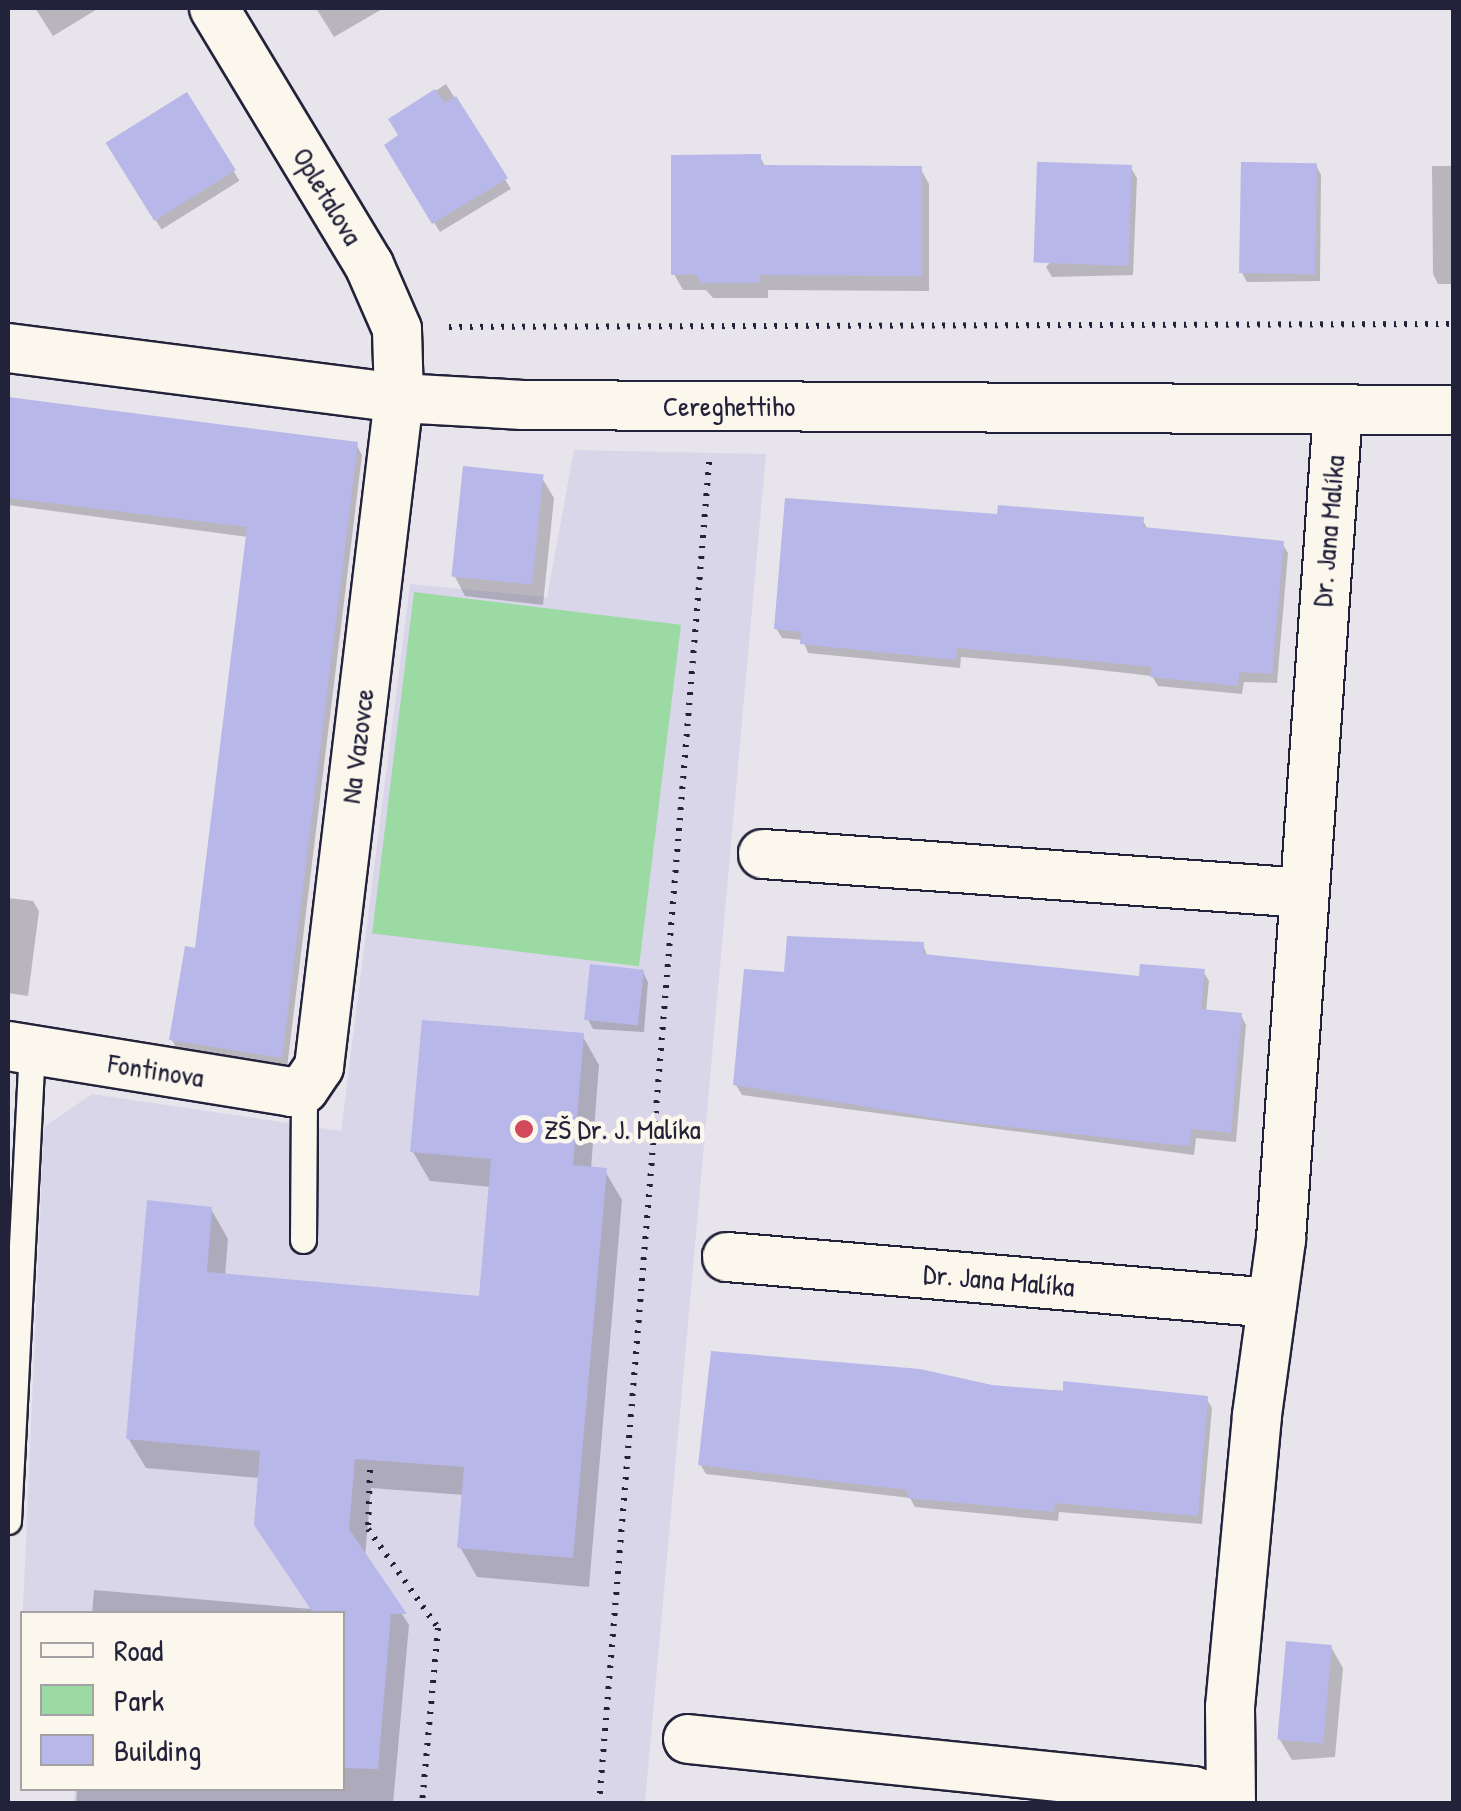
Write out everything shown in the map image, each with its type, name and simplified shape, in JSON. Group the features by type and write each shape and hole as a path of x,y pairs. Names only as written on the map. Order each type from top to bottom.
{"street":[{"name":"Opletalova","path":"214,8 370,265 398,330 399,398"},
{"name":"Cereghettiho","path":"8,348 399,398 715,406 1454,410"},
{"name":"Na Vazovce","path":"304,1088 320,1067 399,398"},
{"name":"Dr. Jana Malíka","path":"688,1739 1193,1791 1230,1804 1230,1707 1272,1304 1338,409"},
{"path":"763,854 1305,893"},
{"name":"Fontinova","path":"20,1048 291,1092 304,1088"},
{"name":"Dr. Jana Malíka","path":"727,1258 1272,1304"}],"lane":[{"path":"8,1520 20,1048"},
{"path":"302,1240 304,1088"}],"path":[{"path":"398,330 1454,324"},
{"path":"599,1804 715,406"},
{"path":"370,1470 368,1529 438,1628 422,1804"}],"shaded area":[{"name":"ZŠ Dr. J. Malíka","path":"574,450 766,454 645,1803 73,1803 75,1791 345,1791 345,1611 23,1611 44,1127 92,1094 341,1131 410,584 547,597"}],"green space":[{"path":"414,592 681,625 639,966 372,933"}],"building":[{"path":"435,89 445,103 456,96 508,178 432,224 384,145 398,135 388,119"},
{"path":"187,92 236,170 154,221 106,143"},
{"path":"761,154 761,165 922,166 922,276 760,275 760,283 701,283 695,274 671,275 671,155"},
{"path":"1037,162 1132,165 1128,266 1034,263"},
{"path":"1241,162 1317,163 1315,274 1239,273"},
{"path":"8,397 358,442 282,1058 169,1040 185,946 195,948 247,527 8,498"},
{"path":"463,466 544,474 532,585 451,576"},
{"path":"785,498 997,514 998,505 1144,517 1143,527 1284,541 1272,674 1239,672 1238,686 1150,677 1151,667 957,648 956,660 800,644 801,632 774,629"},
{"path":"787,936 924,942 923,954 1139,976 1140,964 1205,969 1201,1009 1242,1013 1231,1133 1192,1129 1189,1146 1156,1143 946,1120 733,1085 744,969 784,972"},
{"path":"590,964 644,970 638,1025 584,1020"},
{"path":"422,1020 584,1033 573,1165 607,1168 573,1558 457,1548 464,1467 355,1459 349,1529 407,1614 391,1614 378,1769 345,1768 345,1611 312,1611 254,1525 260,1451 126,1439 147,1200 212,1207 207,1272 479,1296 491,1159 410,1152"},
{"path":"711,1351 920,1369 992,1385 1063,1391 1063,1381 1208,1396 1198,1516 1055,1503 1054,1512 907,1498 907,1490 698,1465"},
{"path":"1286,1641 1332,1645 1323,1744 1277,1740"}],"place":[{"name":"ZŠ Dr. J. Malíka","path":"524,1129"}]}
